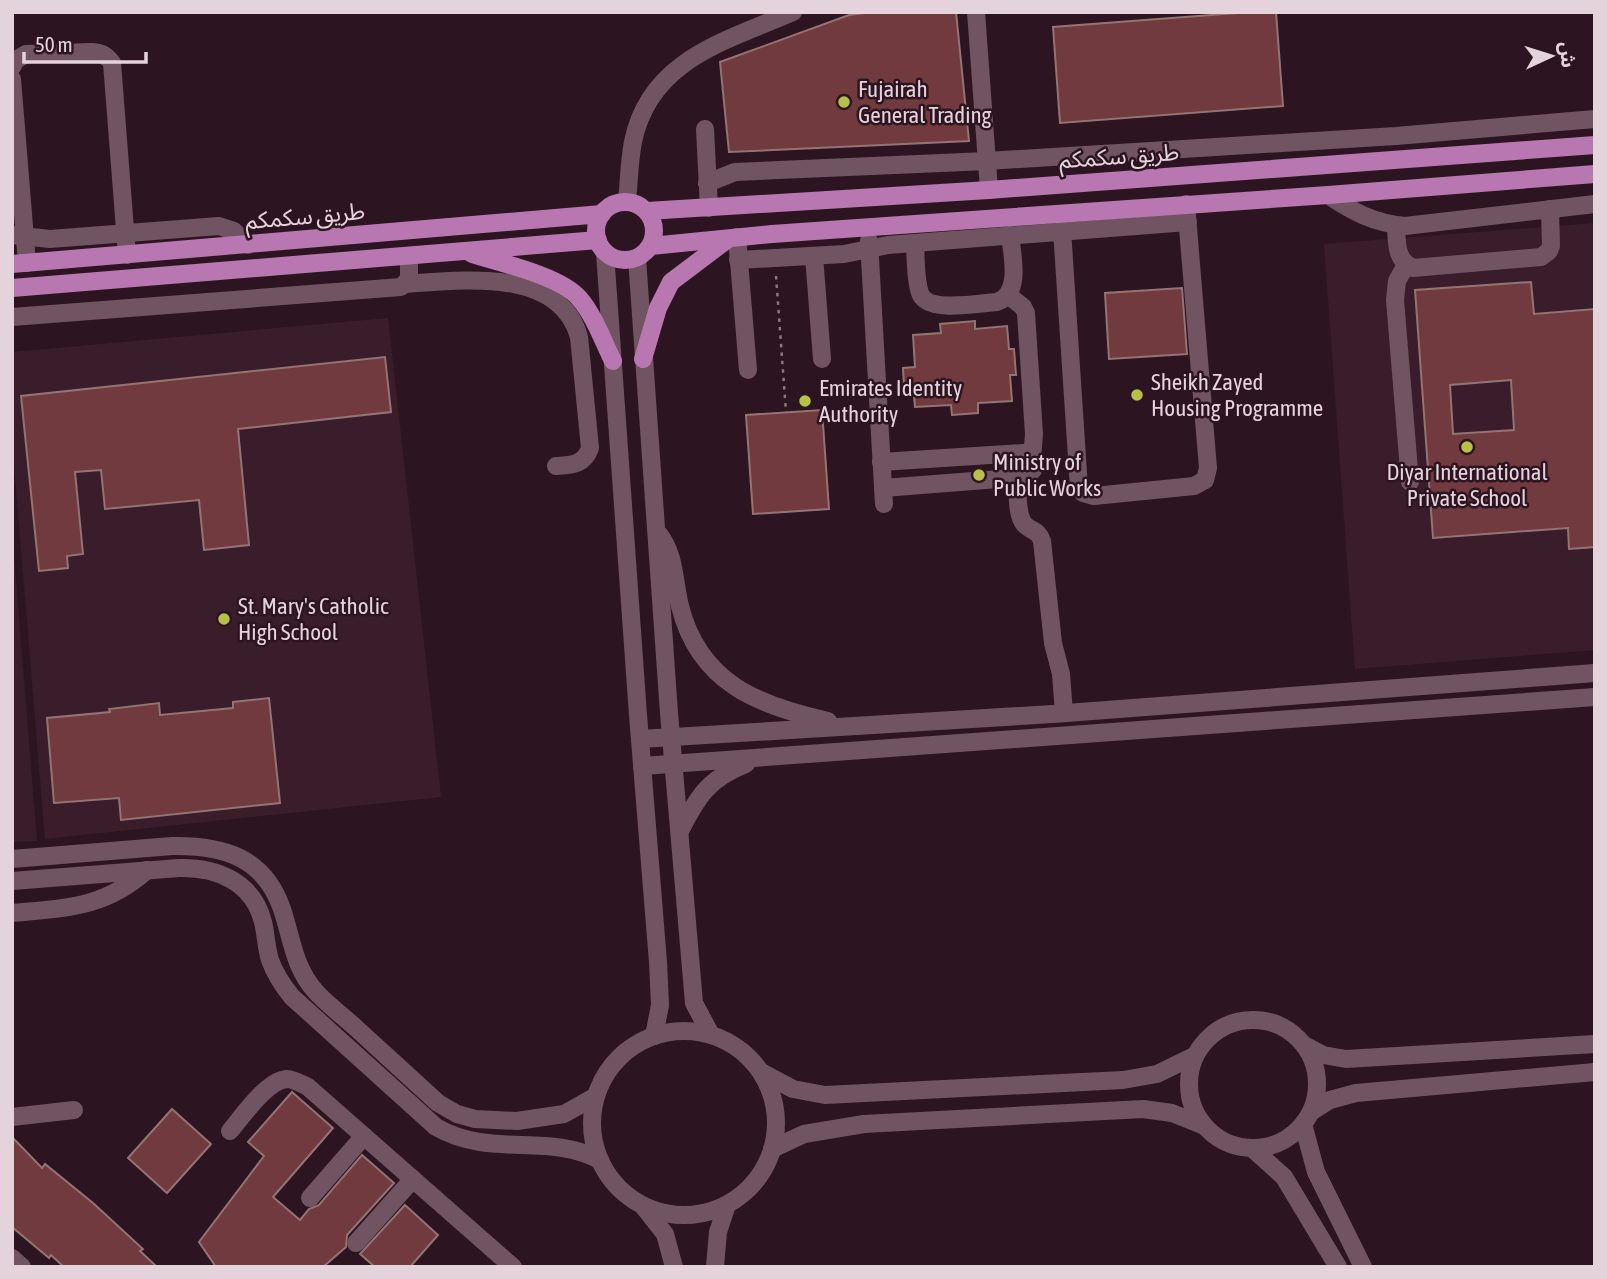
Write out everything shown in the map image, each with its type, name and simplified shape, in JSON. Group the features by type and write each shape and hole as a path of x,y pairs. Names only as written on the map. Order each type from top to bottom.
{"main road":[{"name":"طريق سكمكم","path":"647,211 989,190 1595,145"},
{"path":"644,252 655,232 647,211 635,203 627,202 613,205 602,214 597,227 602,246 618,260 644,252 734,237 1595,174"},
{"name":"طريق سكمكم","path":"20,263 602,214"},
{"path":"643,359 658,308 671,282 734,237"},
{"path":"12,288 466,251 602,246"},
{"path":"466,251 551,280 572,291 584,305 613,361"}],"street":[{"path":"627,202 633,142 638,125 649,101 664,80 706,49 793,12"},
{"path":"976,12 989,190"},
{"path":"12,67 16,60 26,54 100,52 112,63 128,255"},
{"path":"12,79 20,263"},
{"path":"707,183 735,172 987,161 1396,136 1595,119"},
{"path":"705,129 709,208"},
{"path":"1328,195 1363,217 1396,225 1419,225 1595,204"},
{"path":"1062,230 1078,483 1083,493 1094,495 1194,486 1200,484 1208,474 1186,204"},
{"path":"1396,225 1398,254 1406,265 1420,268 1541,257 1546,255 1551,246 1550,209"},
{"path":"738,260 852,253 915,243 1010,234 1188,222"},
{"path":"19,235 50,239 219,226 234,231 248,245"},
{"path":"868,227 883,496 1017,478 1030,474 1033,470 1034,434 1027,321 1023,307 1008,295"},
{"path":"915,243 920,292 930,304 998,302 1012,289 1010,234"},
{"path":"734,237 748,370"},
{"path":"602,246 613,361 660,1005 654,1036"},
{"path":"644,252 643,359 671,737 694,1003 711,1035"},
{"path":"814,256 822,359"},
{"path":"406,284 410,273 409,257"},
{"path":"1406,265 1397,281 1395,300 1410,482"},
{"path":"12,317 477,280 538,290 557,300 565,308 579,337 590,448 586,458 578,464 556,466"},
{"path":"881,462 1023,453 1032,459"},
{"path":"1017,478 1022,521 1036,531 1042,541 1053,643 1061,674 1058,713"},
{"path":"656,529 669,550 679,605 689,631 701,652 720,675 762,703 793,714 849,726"},
{"path":"640,738 1058,713 1595,673"},
{"path":"642,766 1595,697"},
{"path":"680,832 696,799 711,782 733,769 762,758"},
{"path":"12,859 194,845 228,852 251,865 271,886 282,910 298,966 316,992 438,1103 457,1114 475,1119 517,1121 564,1114 596,1097"},
{"path":"12,881 147,870 206,869 219,872 242,886 258,908 271,961 276,974 292,997 436,1127 451,1136 475,1143 576,1149 600,1160"},
{"path":"12,913 88,904 118,892 147,870"},
{"path":"1202,1125 1190,1099 1190,1070 1194,1056 1212,1034 1238,1021 1252,1020 1280,1026 1323,1055 1346,1059 1595,1044"},
{"path":"682,1031 711,1035 730,1043 748,1056 761,1072 769,1087 776,1118 772,1149 755,1182 727,1205 700,1214 657,1211 643,1206 625,1194 600,1160 593,1128 596,1097 609,1070 629,1049 654,1036 682,1031"},
{"path":"1303,1043 1310,1056 1317,1084 1307,1118 1316,1172 1363,1267"},
{"path":"761,1072 782,1085 801,1091 848,1094 1124,1080 1157,1074 1194,1056"},
{"path":"1253,1149 1281,1142 1329,1100 1356,1093 1595,1072"},
{"path":"230,1132 262,1093 275,1082 287,1079 308,1087 513,1267"},
{"path":"772,1149 804,1133 864,1124 1143,1109 1172,1113 1202,1125 1225,1142 1253,1149 1284,1177 1338,1267"},
{"path":"12,1117 74,1110"},
{"path":"310,1198 364,1136"},
{"path":"356,1243 413,1179"},
{"path":"715,1267 718,1232 727,1205"},
{"path":"643,1206 665,1234 674,1267"},
{"path":"12,1258 22,1267"}],"path":[{"path":"774,258 786,412"}],"shaded area":[{"name":"Diyar International Private School","path":"1595,223 1595,650 1355,669 1324,244"},
{"name":"St. Mary's Catholic High School","path":"388,318 441,797 45,839 12,440 12,352"},
{"path":"12,531 37,841 12,842"}],"building":[{"name":"Fujairah General Trading","path":"873,12 956,12 969,141 729,152 720,62 849,15"},
{"path":"1276,12 1283,106 1060,123 1053,27"},
{"path":"1531,282 1534,314 1595,309 1595,547 1569,549 1568,528 1433,538 1415,290","holes":["1511,380 1514,430 1453,434 1450,385"]},
{"path":"1182,288 1187,354 1109,359 1105,293"},
{"path":"975,321 975,329 1007,326 1009,349 1014,349 1016,375 1010,375 1012,401 978,403 978,413 952,415 951,405 915,407 913,386 904,387 903,368 915,367 913,335 941,333 940,324"},
{"path":"385,357 391,412 238,429 249,545 204,550 199,500 105,509 101,470 75,472 83,554 67,556 68,568 39,571 21,396"},
{"path":"822,410 829,509 753,514 746,415"},
{"path":"269,698 280,803 121,820 119,798 54,803 47,718 110,712 109,709 159,703 160,715 233,708 233,702"},
{"path":"292,1092 333,1128 273,1197 300,1220 309,1209 319,1205 362,1155 394,1183 347,1235 346,1247 323,1267 216,1267 199,1242 264,1156 248,1142"},
{"path":"172,1109 211,1144 167,1193 128,1158"},
{"path":"12,1137 42,1168 45,1164 93,1203 143,1249 140,1251 157,1267 64,1267 12,1227"},
{"path":"405,1205 438,1235 410,1267 375,1267 360,1254"}],"place":[{"name":"Fujairah General Trading","path":"844,102"},
{"name":"Sheikh Zayed Housing Programme","path":"1137,395"},
{"name":"Emirates Identity Authority","path":"805,401"},
{"name":"Diyar International Private School","path":"1467,447"},
{"name":"Ministry of Public Works","path":"979,475"},
{"name":"St. Mary's Catholic High School","path":"224,619"}]}
